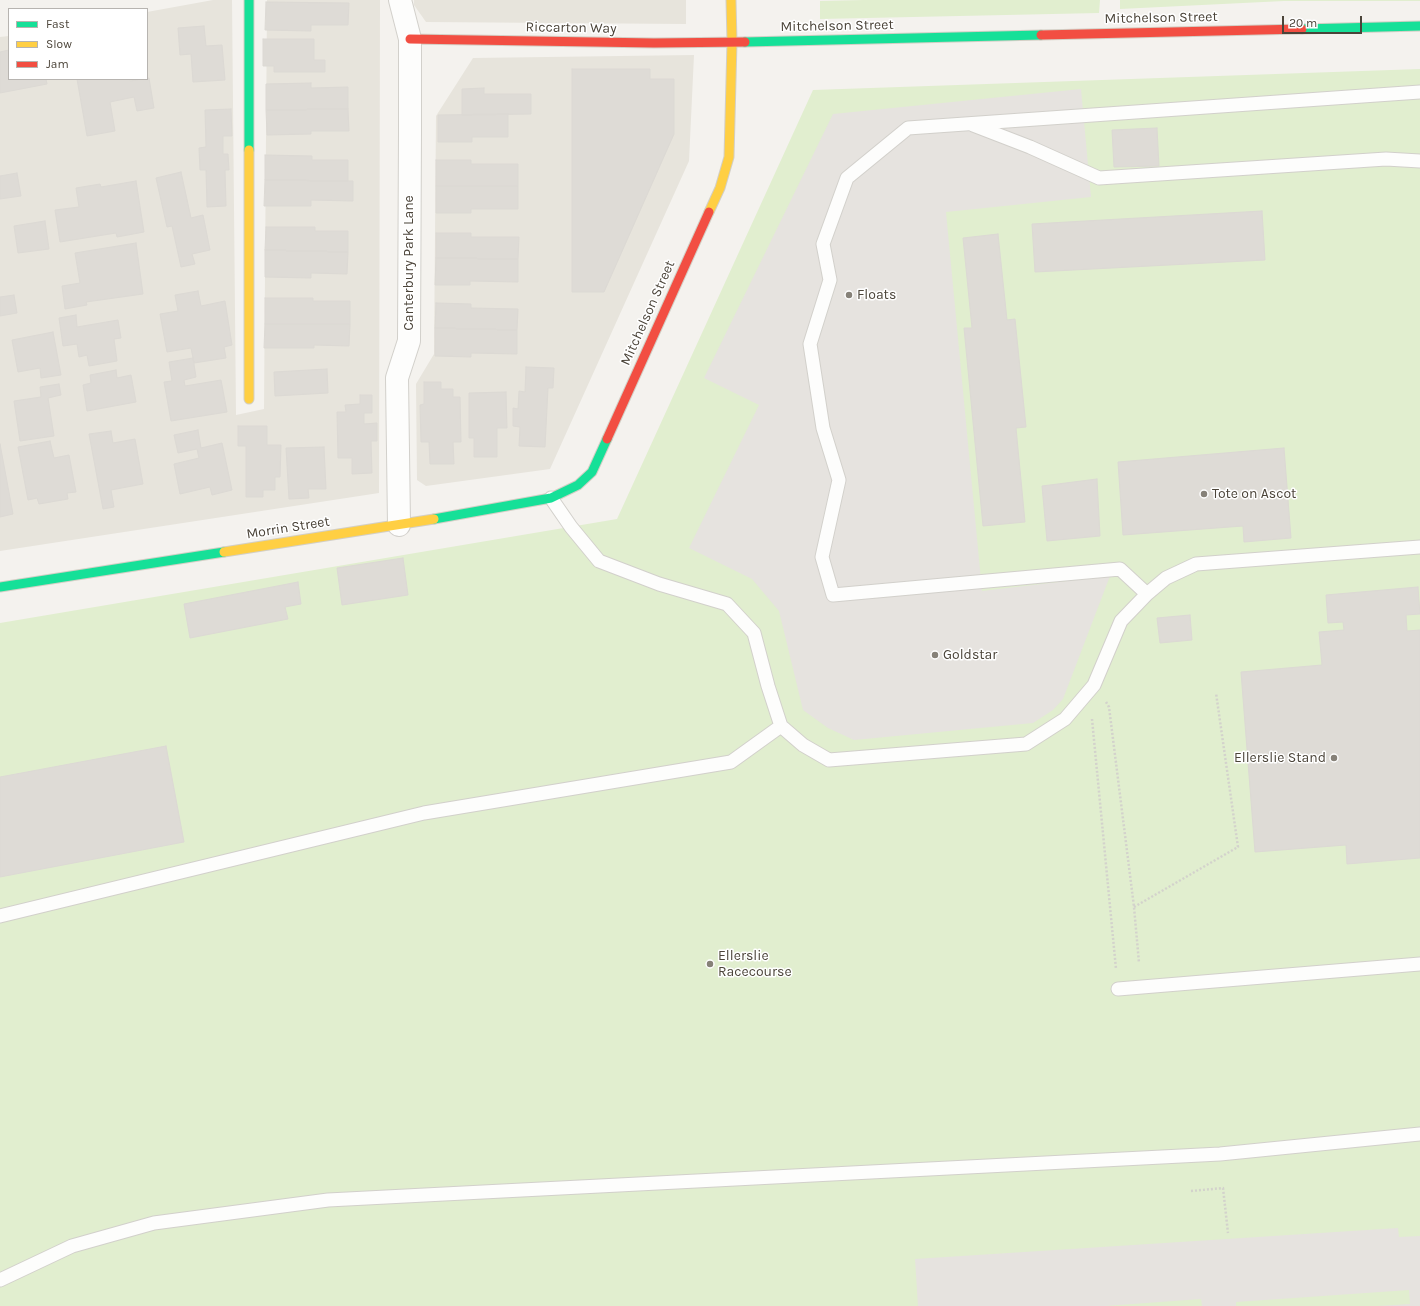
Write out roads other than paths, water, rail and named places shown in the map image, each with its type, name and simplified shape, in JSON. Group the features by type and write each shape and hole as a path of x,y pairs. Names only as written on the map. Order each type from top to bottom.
{"street":[{"path":"249,0 249,399"},
{"name":"Canterbury Park Lane","path":"399,525 397,378 409,341 410,39 400,0"},
{"path":"731,0 732,42"},
{"name":"Mitchelson Street","path":"578,485 592,472 720,188 729,157 732,42 1420,26"},
{"name":"Riccarton Way","path":"410,39 654,43 732,42"},
{"name":"Morrin Street","path":"0,587 399,525 551,498 578,485"}],"lane":[{"path":"1147,594 1120,569 834,595 822,557 839,480 823,428 810,344 830,280 823,244 847,178 908,128 1420,92"},
{"path":"969,123 1030,147 1098,178 1386,159 1420,161"},
{"path":"551,498 571,527 599,561 659,584 727,604 754,633 768,686 781,726 803,745 829,760 1026,744 1065,719 1090,690 1121,621 1147,594 1166,578 1196,564 1420,546"},
{"path":"0,916 424,813 731,762 781,726"},
{"path":"1118,989 1420,964"},
{"path":"0,1280 72,1246 154,1223 328,1200 1220,1154 1420,1134"}],"place":[{"name":"Floats","path":"849,295"},
{"name":"Tote on Ascot","path":"1204,494"},
{"name":"Goldstar","path":"935,655"},
{"name":"Ellerslie Stand","path":"1334,758"},
{"name":"Ellerslie Racecourse","path":"710,964"}]}
